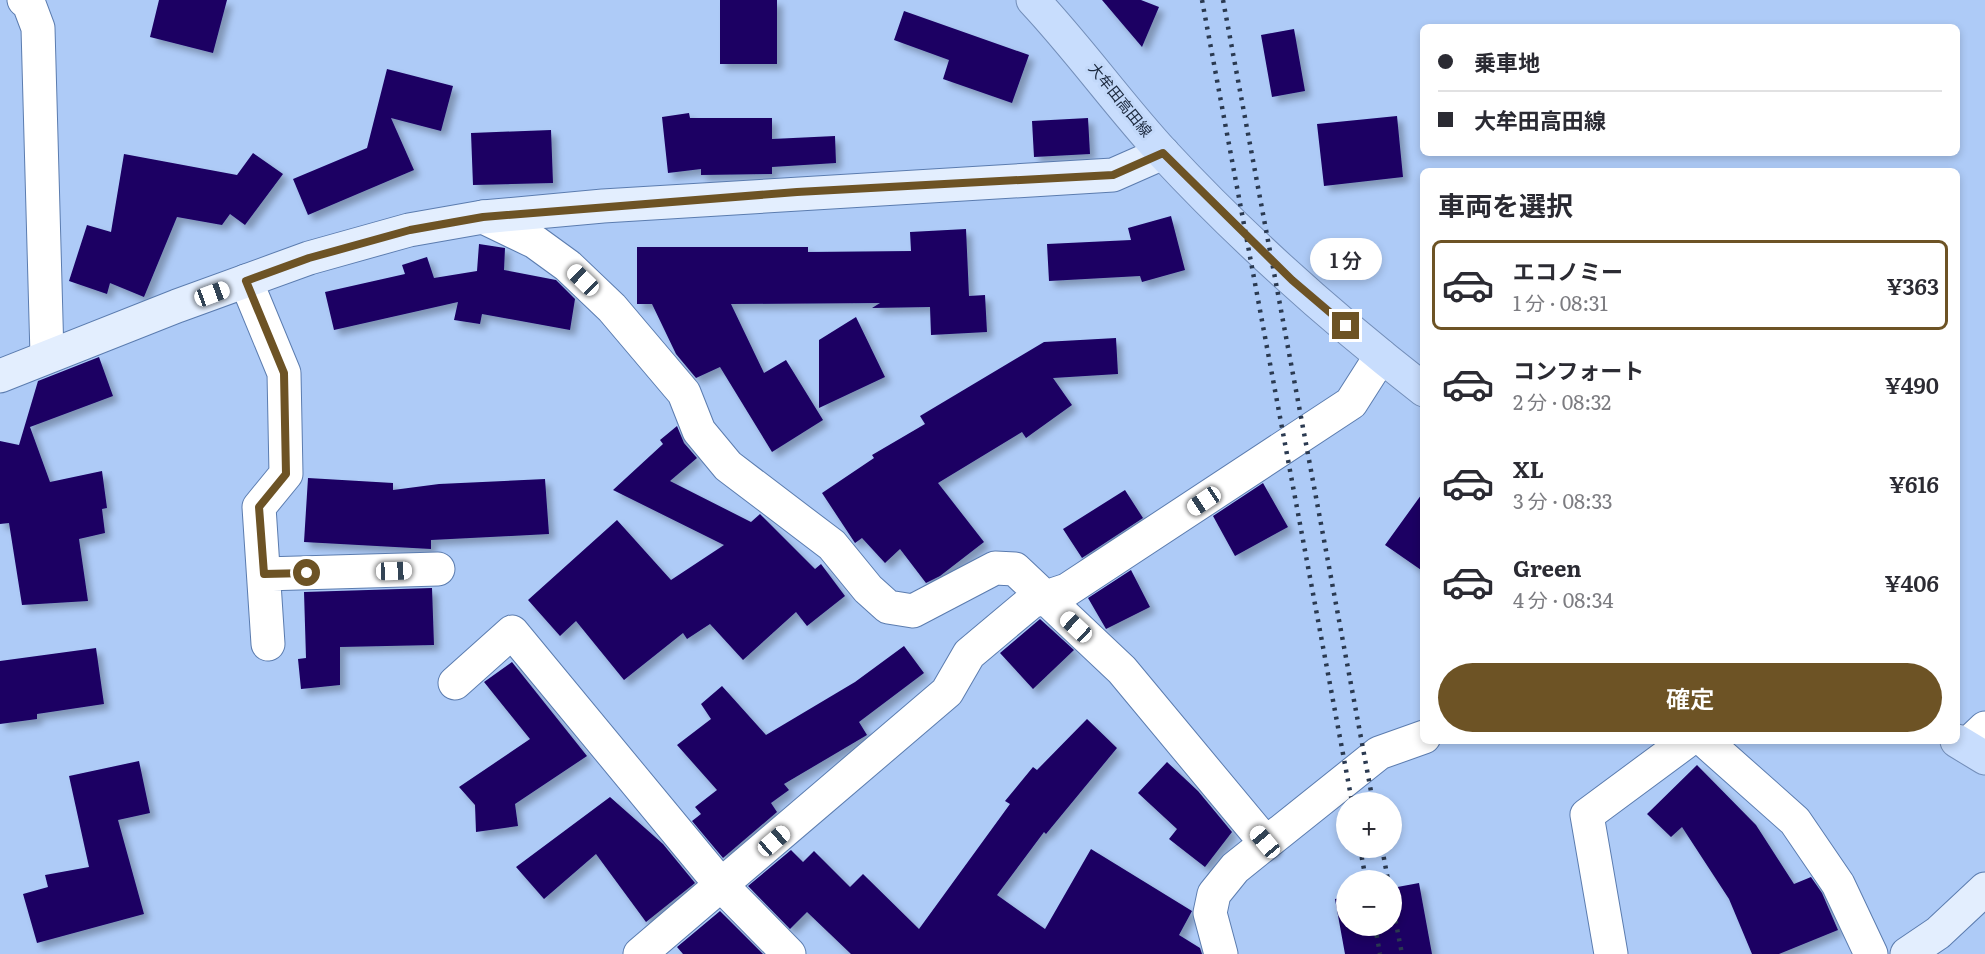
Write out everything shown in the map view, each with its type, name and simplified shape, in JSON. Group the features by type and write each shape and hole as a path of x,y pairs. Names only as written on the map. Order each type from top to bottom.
{"main road":[{"name":"大牟田高田線","path":"1034,0 1076,45 1163,153 1292,280 1420,387"}],"street":[{"path":"24,0 29,4 38,28 47,356"},
{"path":"0,376 47,356 309,258 398,233 483,217 774,194 1113,175 1163,153"},
{"path":"483,217 535,242 576,273 612,308 684,393 699,432 728,466 832,546 868,589 888,607 913,611 995,568 1015,569 1122,670 1265,842"},
{"path":"246,281 284,373 286,474 259,507 268,644"},
{"path":"640,954 947,692 969,654 1031,603 1067,590 1122,556 1351,403 1381,356"},
{"path":"264,574 438,569"},
{"path":"455,683 512,632 722,886 789,954"},
{"path":"1221,954 1210,913 1214,894 1235,868 1379,753 1420,738"},
{"path":"1611,954 1587,815 1683,744"},
{"path":"1708,744 1795,821 1838,884 1871,954"},
{"path":"1907,954 1938,933 1985,889"}],"building":[{"path":"159,0 227,0 213,53 150,37"},
{"path":"720,0 777,0 777,64 720,64"},
{"path":"1102,0 1141,0 1159,7 1142,47"},
{"path":"904,11 1029,55 1012,103 943,79 949,60 894,40"},
{"path":"1294,29 1305,91 1272,97 1261,35"},
{"path":"387,69 453,86 441,131 391,118 414,170 308,215 293,179 367,148"},
{"path":"689,113 690,118 772,118 772,139 835,136 836,163 772,167 772,174 701,175 701,169 668,173 662,117"},
{"path":"1397,116 1403,177 1324,186 1317,124"},
{"path":"1088,118 1090,154 1034,157 1032,121"},
{"path":"551,130 553,183 473,185 471,133"},
{"path":"253,153 283,174 245,225 230,214 222,225 177,217 144,297 110,283 107,294 69,281 87,225 111,232 124,154 237,175"},
{"path":"1171,216 1185,270 1142,282 1140,276 1049,281 1047,244 1131,240 1128,228"},
{"path":"966,229 969,296 985,295 987,332 931,335 930,307 872,308 880,303 731,304 764,373 786,360 823,420 772,452 720,367 696,378 676,354 652,304 637,304 637,247 808,247 808,252 911,251 910,232"},
{"path":"479,244 505,248 504,270 556,280 575,299 570,330 482,314 480,324 454,320 458,302 334,330 325,292 405,274 402,265 427,257 434,278 477,271"},
{"path":"856,317 885,377 819,408 819,340"},
{"path":"1116,338 1118,374 1053,378 1072,405 1026,438 1022,432 938,483 984,542 940,576 926,583 900,549 885,563 862,538 855,543 822,493 874,458 872,455 925,424 920,416 1044,342"},
{"path":"99,357 113,396 30,427 50,482 102,471 107,508 102,509 105,533 79,539 88,601 22,605 9,523 0,524 0,441 19,445 38,381"},
{"path":"677,426 684,443 697,458 670,481 751,522 760,514 815,569 821,564 845,596 807,626 796,612 743,660 710,624 687,639 683,633 624,680 576,621 560,636 528,600 617,520 671,580 724,545 613,490 663,444 660,440"},
{"path":"308,478 393,483 393,490 439,484 545,479 549,534 431,540 431,549 304,542"},
{"path":"1263,483 1288,527 1235,556 1213,516"},
{"path":"1125,490 1143,518 1082,558 1063,529"},
{"path":"1420,497 1420,569 1385,545"},
{"path":"1131,570 1150,607 1106,629 1088,598"},
{"path":"432,588 434,645 340,647 340,685 301,689 298,659 306,658 304,592"},
{"path":"1040,619 1074,650 1033,689 1000,653"},
{"path":"904,646 924,673 859,722 867,735 784,784 789,790 771,803 777,812 723,858 692,821 701,814 695,807 717,790 677,745 711,719 701,704 722,686 766,735 855,682"},
{"path":"96,648 104,704 37,714 37,719 0,724 0,661"},
{"path":"512,662 587,756 515,804 518,826 476,832 475,805 459,787 530,739 484,682"},
{"path":"1087,719 1117,748 1046,834 1044,832 997,895 1045,929 1091,849 1192,911 1179,935 1200,948 1202,954 851,954 807,912 790,929 748,886 791,850 803,862 814,851 850,887 863,874 919,929 1010,804 1005,801 1033,767 1037,770"},
{"path":"139,761 150,813 118,820 144,914 37,943 23,894 48,887 45,875 89,867 69,776"},
{"path":"1167,762 1198,791 1232,832 1205,867 1169,839 1177,829 1138,793"},
{"path":"1697,765 1756,825 1794,884 1811,877 1822,893 1838,930 1779,954 1752,954 1729,899 1682,827 1671,837 1647,814"},
{"path":"610,797 663,844 695,883 646,922 596,854 544,899 516,867"},
{"path":"1419,883 1432,954 1345,954 1342,936 1402,936 1402,886"},
{"path":"720,911 763,954 683,954 677,947"}],"railway":[{"path":"1202,0 1350,792"},
{"path":"1223,0 1371,792"},
{"path":"1362,858 1364,870"},
{"path":"1384,858 1386,870"},
{"path":"1377,936 1380,954"},
{"path":"1398,936 1402,954"}],"route":[{"path":"307,573 264,574 259,507 286,474 284,373 246,281 309,258 410,230 483,217 603,206 797,192 1113,175 1163,153 1292,280 1346,326"}]}
